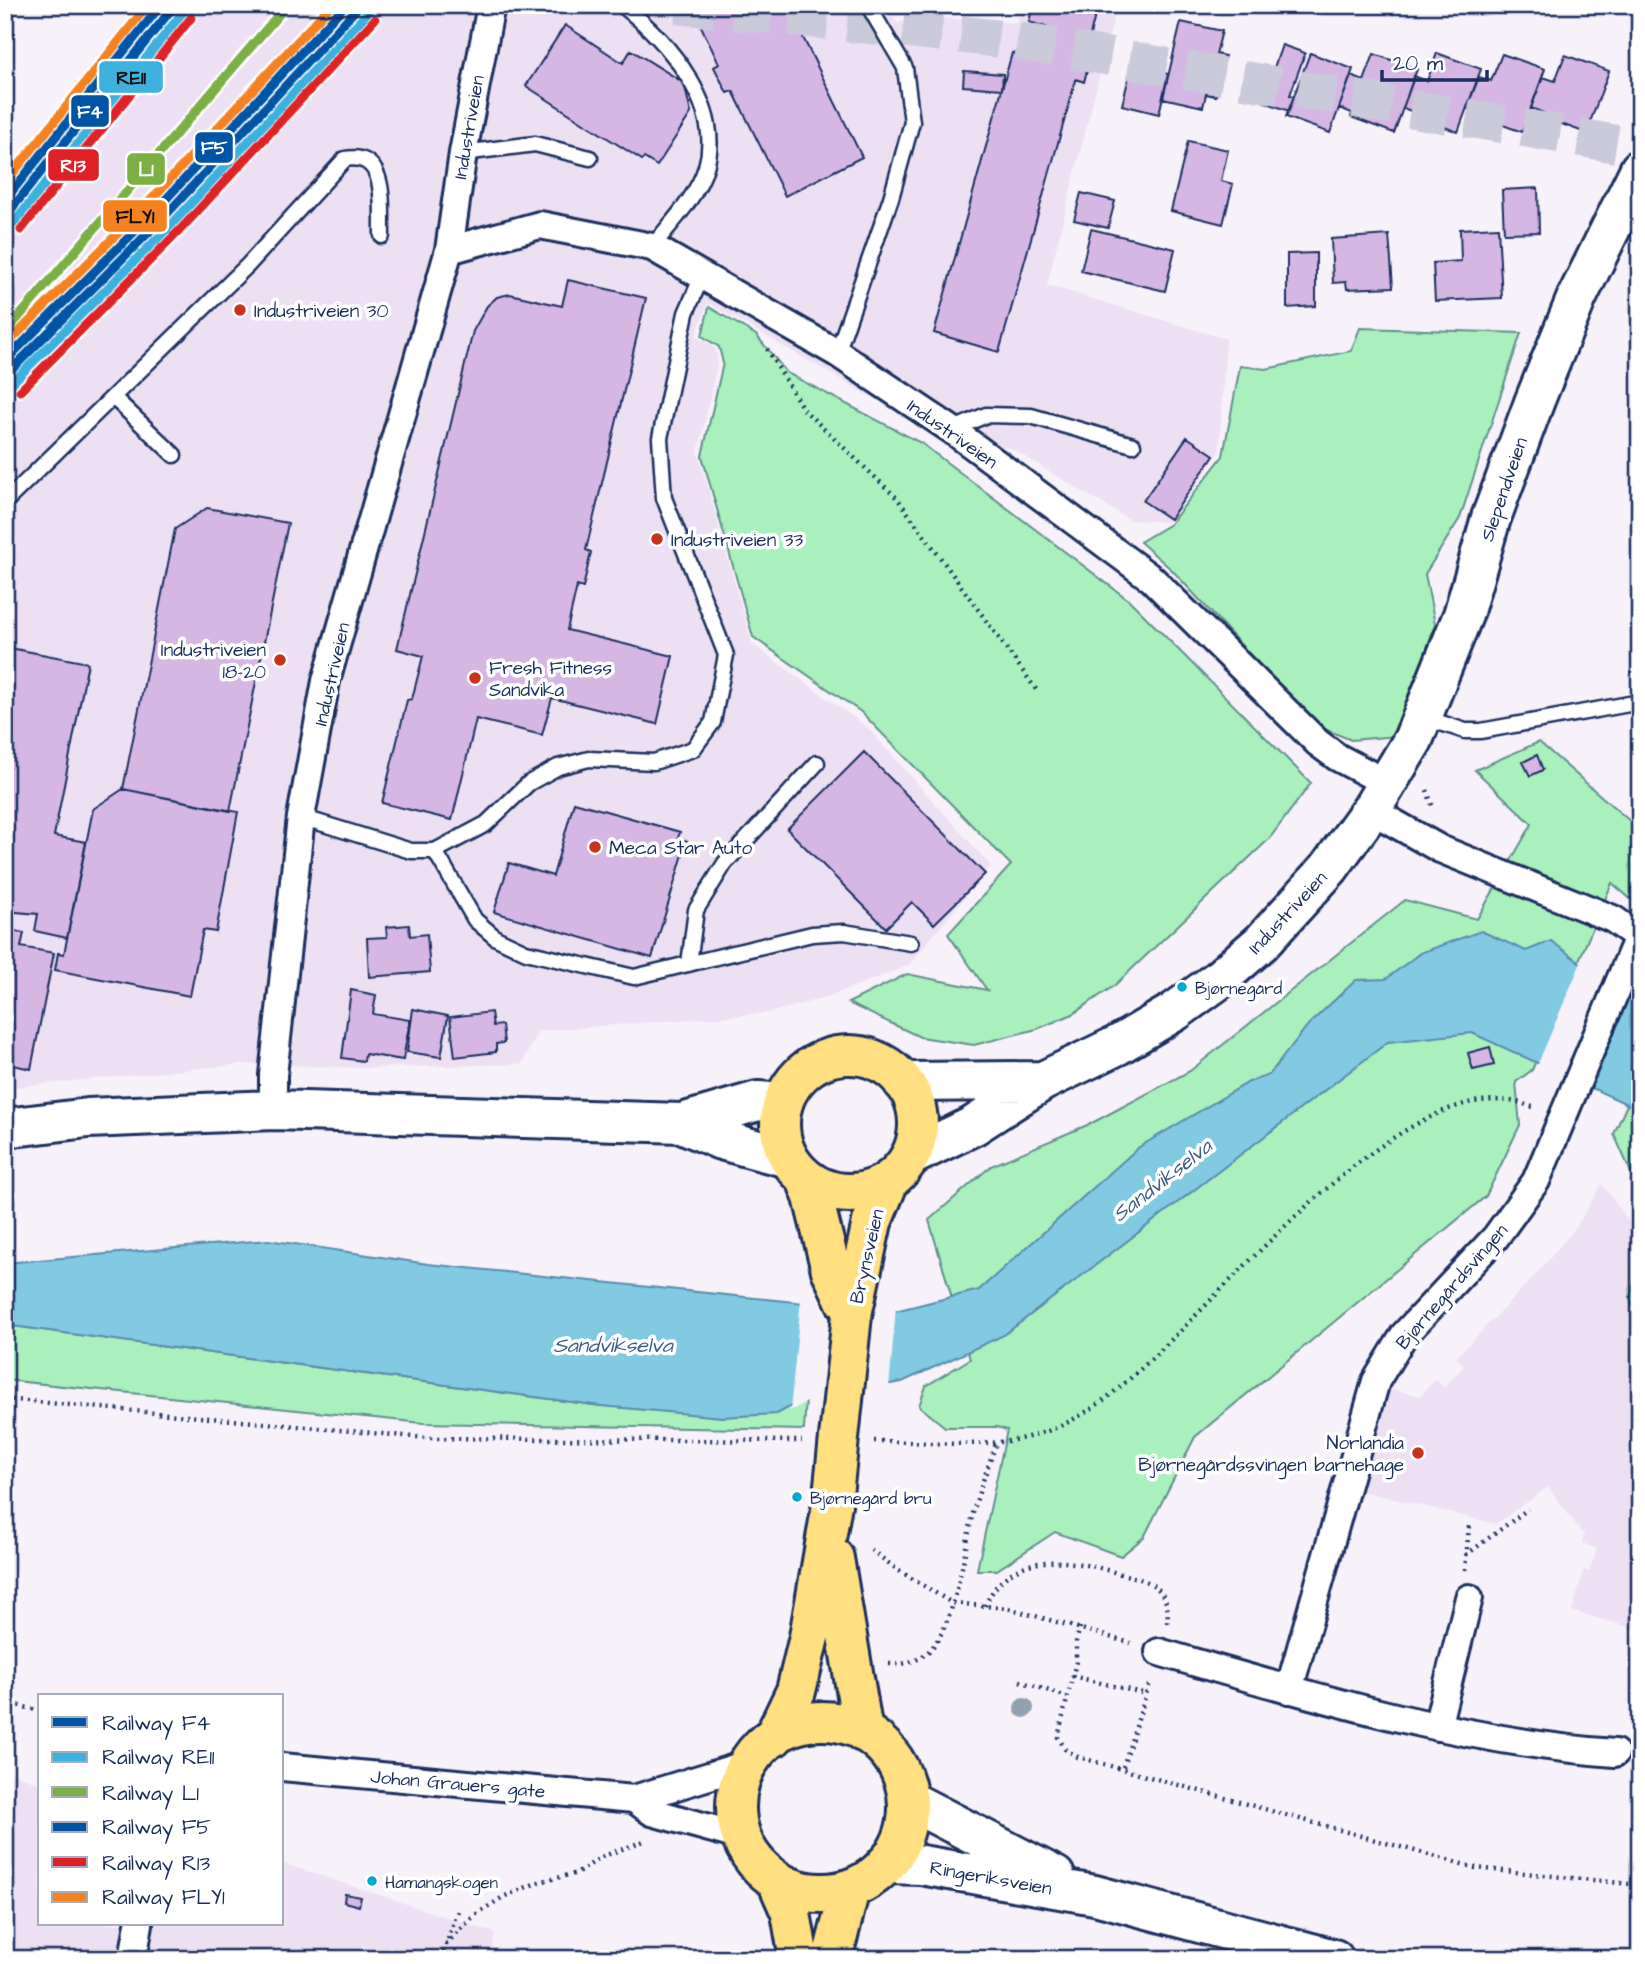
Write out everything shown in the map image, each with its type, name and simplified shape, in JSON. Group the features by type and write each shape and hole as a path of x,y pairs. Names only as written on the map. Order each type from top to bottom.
{"main road":[{"name":"Slependveien","path":"1380,797 1403,761 1463,615 1491,518 1577,297 1640,169"},
{"name":"Industriveien","path":"900,1168 973,1126 1042,1081 1118,1045 1217,981 1302,901 1380,797"},
{"path":"682,1123 797,1168 831,1192 845,1194 874,1189 900,1168 917,1137 918,1116 912,1097 903,1082 873,1059 837,1056 819,1062 803,1072 791,1086 783,1103 780,1131 797,1168"},
{"name":"Industriveien","path":"903,1082 1042,1081"},
{"path":"5,1128 88,1118 273,1110 682,1123 758,1101 783,1103"},
{"name":"Brynsveien","path":"797,1168 819,1220 831,1270 852,1315"},
{"name":"Brynsveien","path":"852,1315 872,1222 900,1168"},
{"path":"774,1737 808,1722 846,1725 879,1743 897,1764 908,1800 903,1838 886,1864 867,1881 850,1889 813,1893 777,1881 762,1869 742,1837 736,1800 748,1764 774,1737 796,1690 830,1516 852,1315"},
{"path":"830,1516 863,1732"},
{"name":"Ringeriksveien","path":"908,1800 940,1814 974,1837 1094,1895"},
{"name":"Ringeriksveien","path":"886,1864 922,1865 1094,1895 1334,1959"},
{"path":"777,1881 791,1913 799,1959"},
{"path":"846,1956 850,1889"}],"street":[{"name":"Industriveien","path":"273,1110 273,1075 302,817 326,681 449,250 463,153 491,5"},
{"name":"Industriveien","path":"449,250 540,225 652,247 837,353 952,430 1152,579 1318,743 1380,797"},
{"name":"Bjørnegårdsvingen","path":"1289,1689 1376,1381 1404,1335 1495,1238 1536,1181 1625,965 1639,938 1613,919 1440,849 1380,797"},
{"path":"1437,1727 1469,1598"},
{"path":"1159,1652 1437,1727 1544,1747 1615,1753"},
{"name":"Johan Grauers gate","path":"284,1767 634,1798 748,1764"},
{"name":"Johan Grauers gate","path":"634,1798 652,1812 742,1837"},
{"path":"133,1959 139,1926"}],"lane":[{"path":"622,5 654,30 691,81 712,138 706,170 690,199 652,247"},
{"path":"837,353 891,198 912,122 905,68 868,5"},
{"path":"463,153 535,144 590,158"},
{"path":"5,502 248,265 345,159 356,157 374,167 381,183 382,236"},
{"path":"302,817 411,851 435,851 486,824 528,783 558,767 589,759 654,762 693,750 713,722 726,655 664,498 660,438 686,313 702,276"},
{"path":"113,397 174,455"},
{"path":"952,430 986,415 1031,416 1133,445"},
{"path":"1422,717 1465,731 1481,731 1640,702"},
{"path":"689,964 696,910 725,863 817,763"},
{"path":"435,851 475,920 496,938 526,952 634,977 812,934 844,932 911,943"}],"path":[{"path":"757,307 769,355 803,409 897,498 1038,692"},
{"path":"1425,780 1435,813"},
{"path":"868,1441 997,1441 1043,1433 1098,1405 1134,1375 1323,1192 1390,1143 1427,1120 1458,1106 1472,1102 1516,1102 1534,1108 1538,1098"},
{"path":"5,1399 426,1438 814,1441"},
{"path":"878,1658 890,1664 918,1660 930,1650 941,1632 951,1603 973,1512 997,1441"},
{"path":"1466,1555 1528,1509"},
{"path":"1469,1526 1463,1591 1469,1598"},
{"path":"867,1546 898,1570 951,1603 1007,1608 1159,1652"},
{"path":"985,1606 1000,1582 1014,1571 1031,1563 1057,1560 1080,1562 1143,1580 1158,1588 1169,1612 1123,1768"},
{"path":"1080,1627 1058,1737 1065,1749 1079,1757 1476,1868 1640,1885"},
{"path":"1072,1676 1146,1694"},
{"path":"1020,1681 1067,1697"},
{"path":"5,1702 38,1710"},
{"path":"446,1944 475,1915 503,1897 539,1882 578,1873 601,1857 655,1836"},
{"path":"441,1959 459,1908"},
{"path":"846,1956 911,1959"}],"shaded area":[{"path":"145,5 885,5 897,23 930,17 1016,23 1025,5 1089,5 1115,13 1047,285 1226,339 1219,453 1170,522 1130,520 1009,447 946,440 708,303 696,335 715,348 718,361 698,453 752,644 867,727 991,866 908,966 827,997 769,1013 538,1031 522,1064 367,1068 243,1064 5,1088 5,175 70,101"},
{"path":"1602,1184 1640,1237 1640,1630 1572,1611 1584,1570 1589,1572 1597,1549 1582,1543 1584,1535 1548,1487 1496,1524 1357,1490 1385,1388 1420,1396 1435,1379 1444,1387 1464,1366 1456,1357 1533,1278 1577,1226"},
{"path":"5,1771 38,1782 38,1926 284,1926 284,1864 495,1933 490,1959 5,1959"}],"green space":[{"path":"709,307 756,335 787,373 921,443 1130,601 1311,783 1269,839 1115,985 1073,1014 1037,1029 974,1045 920,1037 848,1003 907,974 987,990 948,934 1011,865 861,712 753,637 702,456 723,363 719,347 702,336"},
{"path":"1360,328 1521,333 1460,518 1425,574 1435,624 1397,736 1351,740 1315,725 1172,570 1140,542 1170,524 1223,456 1240,366 1266,369 1351,351"},
{"path":"1539,742 1640,830 1640,907 1612,883 1532,1070 1516,1082 1520,1125 1486,1196 1195,1437 1144,1537 1121,1556 1055,1532 997,1570 977,1570 1007,1430 997,1427 945,1427 919,1406 926,1386 970,1359 929,1220 991,1166 1092,1123 1190,1071 1405,900 1477,919 1532,824 1475,770"},
{"path":"1640,1075 1640,1193 1614,1134"},
{"path":"1640,1261 1640,1323 1630,1298"},
{"path":"5,1325 601,1406 806,1398 804,1430 423,1423 5,1380"}],"water":[{"name":"Sandvikselva","path":"1481,931 1526,951 1551,941 1640,1007 1640,1118 1629,1105 1472,1033 1388,1042 1004,1335 902,1382 806,1398 777,1414 722,1417 601,1406 5,1325 5,1263 268,1240 428,1264 891,1312 979,1290 1139,1147 1249,1082 1269,1075 1308,1025 1356,980 1386,979 1420,953"}],"pier":[{"path":"1582,960 1629,995 1590,1091 1537,1066"},
{"path":"801,1299 896,1307 889,1388 807,1402 790,1411"}],"building":[{"path":"691,5 787,5 862,157 785,196 733,91 727,93 714,67 719,64"},
{"path":"914,5 933,5 921,13"},
{"path":"1033,5 1074,5 1096,12 1089,39 1095,41 1084,82 1076,79 999,352 934,333 1012,53 1037,59 1046,27 1029,22"},
{"path":"1181,22 1222,31 1216,54 1225,56 1216,96 1206,94 1203,107 1163,98"},
{"path":"565,25 623,63 631,50 684,83 691,113 657,166 644,158 642,160 526,86"},
{"path":"1282,45 1305,53 1290,95 1294,96 1289,111 1262,101"},
{"path":"1310,53 1353,69 1330,133 1286,117"},
{"path":"1437,53 1481,69 1458,132 1414,116 1416,113 1403,108 1414,76 1427,81"},
{"path":"1374,54 1417,69 1394,133 1351,117 1352,113 1339,108 1351,76 1364,81"},
{"path":"1502,54 1545,69 1522,132 1478,116 1480,113 1467,108 1479,77 1491,81"},
{"path":"1565,55 1609,71 1586,133 1542,117 1544,113 1531,108 1543,77 1555,81"},
{"path":"1132,65 1168,74 1159,114 1122,105"},
{"path":"964,71 1003,74 1002,89 963,86"},
{"path":"1188,141 1228,150 1221,181 1233,184 1223,224 1171,211"},
{"path":"1538,188 1539,232 1504,233 1502,190"},
{"path":"1081,193 1115,201 1108,228 1074,220"},
{"path":"1498,227 1502,298 1435,301 1433,263 1461,261 1460,229"},
{"path":"1091,229 1175,249 1165,291 1081,271"},
{"path":"1389,235 1393,287 1347,289 1346,282 1333,283 1331,239"},
{"path":"1316,253 1316,306 1287,308 1287,254"},
{"path":"568,280 646,298 586,550 591,552 583,588 577,586 567,630 673,656 657,724 552,698 542,735 476,719 452,820 382,803 407,700 412,699 423,656 397,649 473,331 487,306 497,297 510,294 562,306"},
{"path":"1187,437 1214,455 1170,519 1143,501"},
{"path":"207,508 288,523 230,811 123,789 175,529"},
{"path":"5,647 88,663 54,836 86,842 67,938 35,931 38,914 5,911"},
{"path":"864,752 985,874 934,924 912,902 886,928 787,829"},
{"path":"1537,755 1543,770 1530,776 1523,762"},
{"path":"123,789 238,812 216,932 203,930 190,996 55,970 58,953 64,954 93,809"},
{"path":"574,802 680,832 678,838 687,841 652,958 494,912 509,863 553,876"},
{"path":"409,925 410,936 427,934 430,972 369,977 367,938 387,937 386,927"},
{"path":"5,929 24,933 21,947 54,953 31,1069 9,1064 11,1059 5,1058"},
{"path":"351,990 376,995 373,1014 410,1020 403,1060 365,1054 364,1061 342,1058"},
{"path":"413,1009 448,1016 441,1057 407,1052"},
{"path":"491,1012 493,1026 502,1025 504,1043 496,1044 496,1052 455,1057 450,1017"},
{"path":"1490,1047 1494,1065 1473,1070 1468,1053"},
{"path":"345,1894 361,1897 359,1906 344,1902"}],"tunnel":[{"path":"677,5 1012,40 1640,148"}],"rail line":[{"name":"FLY1","path":"5,183 148,5"},
{"name":"F5","path":"5,200 161,5"},
{"name":"F4","path":"5,217 175,5"},
{"name":"L1","path":"5,333 287,5"},
{"name":"FLY1","path":"5,346 149,202 331,5"},
{"name":"F5","path":"5,361 156,210 345,5"},
{"name":"F4","path":"5,376 164,217 360,5"},
{"name":"RE11","path":"13,224 183,12"},
{"name":"RE11","path":"12,383 172,224 368,12"},
{"name":"R13","path":"21,230 191,18"},
{"name":"R13","path":"20,391 179,231 375,19"}],"place":[{"name":"Industriveien 30","path":"240,310"},
{"name":"Industriveien 33","path":"657,539"},
{"name":"Industriveien 18-20","path":"280,660"},
{"name":"Fresh Fitness Sandvika","path":"475,678"},
{"name":"Meca Star Auto","path":"595,847"},
{"name":"Bjørnegård","path":"1182,987"},
{"name":"Norlandia Bjørnegårdssvingen barnehage","path":"1418,1453"},
{"name":"Bjørnegård bru","path":"797,1497"},
{"name":"Hamangskogen","path":"372,1881"}]}
